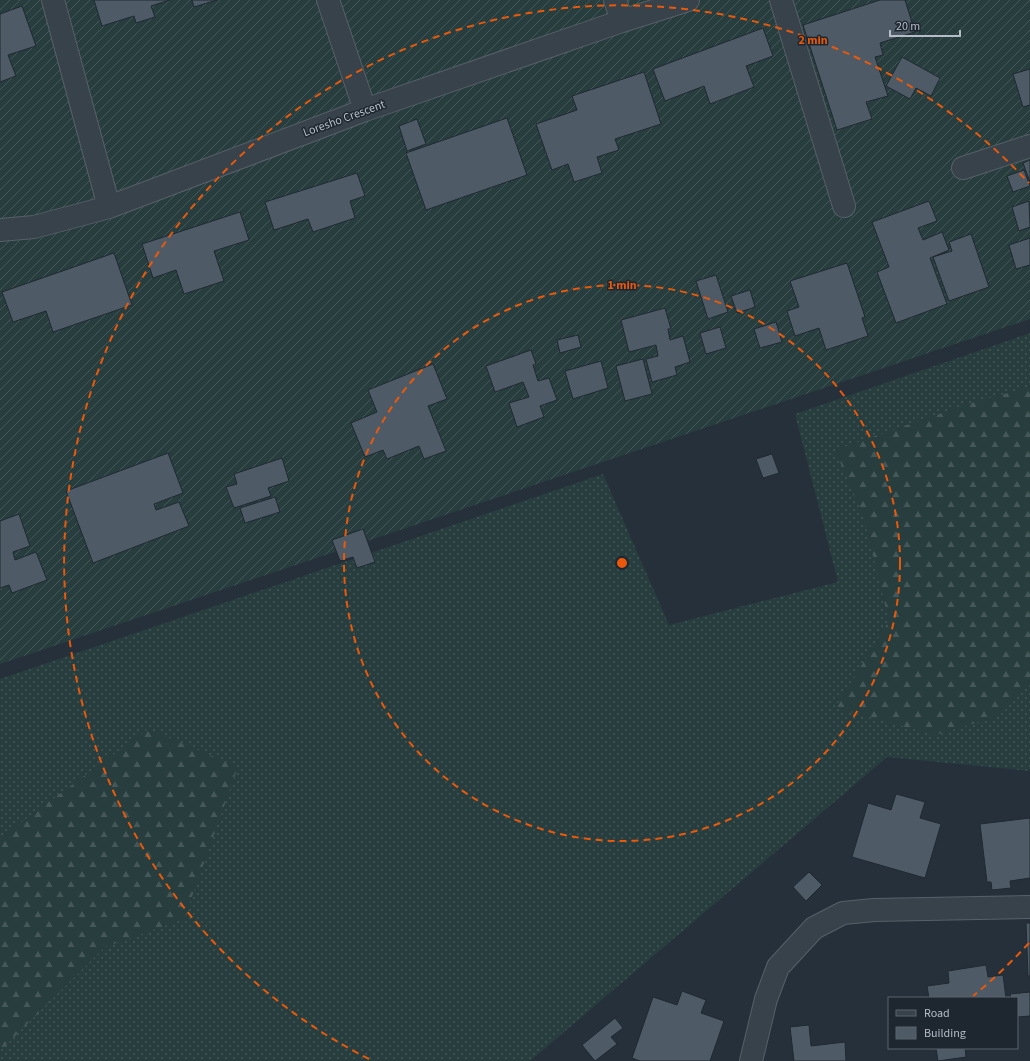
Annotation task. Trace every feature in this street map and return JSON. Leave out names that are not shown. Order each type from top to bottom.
[{"type":"street","points":[[53,0],[109,207]]},
{"type":"street","points":[[328,0],[365,110]]},
{"type":"street","points":[[615,0],[622,21]]},
{"type":"street","name":"Loresho Crescent","points":[[0,230],[34,227],[109,207],[365,110],[622,21],[688,0]]},
{"type":"street","points":[[781,0],[844,206]]},
{"type":"street","points":[[963,168],[1030,146]]},
{"type":"street","points":[[751,1061],[766,999],[778,967],[814,928],[843,913],[874,910],[1030,907]]},
{"type":"green space","points":[[0,0],[1030,0],[1030,319],[0,664]]},
{"type":"green space","points":[[1030,333],[1030,771],[887,757],[530,1061],[0,1061],[0,679],[603,474],[669,625],[838,582],[795,414]]},
{"type":"green space","points":[[1030,387],[1030,684],[999,716],[935,735],[835,708],[889,621],[863,515],[835,450],[971,403]]},
{"type":"green space","points":[[148,729],[238,767],[184,919],[105,947],[0,1051],[0,838]]},
{"type":"building","points":[[94,0],[170,0],[151,6],[155,17],[136,23],[134,16],[102,26]]},
{"type":"building","points":[[192,0],[217,0],[194,7]]},
{"type":"building","points":[[880,0],[905,0],[915,32],[880,43],[883,55],[875,57],[888,96],[866,102],[872,119],[837,130],[803,25]]},
{"type":"building","points":[[22,6],[36,46],[8,55],[16,76],[0,82],[0,14]]},
{"type":"building","points":[[763,28],[773,56],[746,66],[754,87],[710,104],[704,86],[665,101],[653,69]]},
{"type":"building","points":[[902,57],[940,78],[931,96],[916,88],[910,99],[886,86]]},
{"type":"building","points":[[1030,69],[1030,105],[1023,107],[1013,74]]},
{"type":"building","points":[[644,72],[661,124],[615,139],[619,150],[597,157],[602,173],[574,182],[568,164],[552,170],[536,124],[577,110],[572,96]]},
{"type":"building","points":[[507,118],[527,175],[426,210],[406,153]]},
{"type":"building","points":[[417,119],[426,144],[407,151],[399,126]]},
{"type":"building","points":[[1030,160],[1030,182],[1023,163]]},
{"type":"building","points":[[1024,170],[1030,186],[1013,192],[1007,176]]},
{"type":"building","points":[[357,173],[365,196],[350,201],[355,218],[313,232],[308,219],[274,230],[265,202]]},
{"type":"building","points":[[929,201],[937,221],[918,228],[923,240],[942,232],[949,250],[930,258],[947,304],[896,323],[877,272],[889,267],[872,222]]},
{"type":"building","points":[[1029,201],[1030,227],[1019,231],[1012,207]]},
{"type":"building","points":[[240,212],[249,240],[214,251],[224,281],[184,294],[176,270],[153,278],[142,244]]},
{"type":"building","points":[[971,234],[989,287],[949,301],[933,257],[952,251],[949,242]]},
{"type":"building","points":[[1030,238],[1030,265],[1016,269],[1009,245]]},
{"type":"building","points":[[114,253],[132,305],[53,332],[46,311],[13,322],[2,292]]},
{"type":"building","points":[[847,263],[865,317],[862,318],[868,336],[826,350],[819,328],[795,336],[787,311],[799,307],[790,281]]},
{"type":"building","points":[[716,275],[728,312],[708,319],[696,281]]},
{"type":"building","points":[[750,290],[755,307],[737,313],[731,296]]},
{"type":"building","points":[[665,308],[671,329],[668,329],[670,340],[683,336],[690,362],[675,367],[677,375],[652,382],[646,359],[658,356],[656,345],[629,352],[621,320]]},
{"type":"building","points":[[776,322],[782,342],[760,348],[754,329]]},
{"type":"building","points":[[720,327],[726,348],[706,354],[700,333]]},
{"type":"building","points":[[578,335],[581,347],[560,353],[557,340]]},
{"type":"building","points":[[531,350],[536,364],[533,365],[538,381],[549,378],[557,400],[540,406],[544,417],[517,427],[509,403],[529,397],[523,382],[495,392],[486,366]]},
{"type":"building","points":[[643,359],[652,394],[625,401],[616,366]]},
{"type":"building","points":[[601,361],[608,388],[573,399],[565,371]]},
{"type":"building","points":[[433,364],[447,399],[428,406],[446,451],[424,459],[419,446],[387,459],[383,450],[365,457],[351,423],[377,412],[368,390]]},
{"type":"building","points":[[168,453],[183,493],[154,504],[156,510],[179,502],[189,526],[93,563],[66,491]]},
{"type":"building","points":[[772,454],[779,473],[763,478],[756,459]]},
{"type":"building","points":[[282,458],[289,481],[268,488],[271,496],[234,508],[226,487],[237,484],[234,474]]},
{"type":"building","points":[[275,497],[280,512],[245,523],[240,508]]},
{"type":"building","points":[[19,514],[30,546],[13,552],[15,560],[36,552],[47,580],[12,593],[9,585],[0,588],[0,521]]},
{"type":"building","points":[[363,529],[375,562],[357,568],[353,557],[340,561],[332,540]]},
{"type":"building","points":[[896,794],[925,802],[920,818],[941,824],[925,878],[852,857],[868,803],[891,810]]},
{"type":"building","points":[[1030,818],[1030,878],[1010,881],[1011,888],[992,890],[991,882],[987,882],[980,824]]},
{"type":"building","points":[[809,872],[822,885],[806,901],[793,887]]},
{"type":"building","points":[[1026,923],[1030,923],[1030,976],[1028,976]]},
{"type":"building","points":[[986,965],[988,977],[1003,975],[1006,997],[929,997],[927,986],[949,983],[948,971]]},
{"type":"building","points":[[682,991],[706,1000],[701,1013],[724,1021],[710,1061],[640,1061],[632,1058],[653,997],[677,1005]]},
{"type":"building","points":[[1030,992],[1030,1016],[1018,1017],[1018,997],[1011,997],[1010,994]]},
{"type":"building","points":[[615,1018],[623,1028],[611,1037],[617,1044],[595,1061],[582,1045]]},
{"type":"building","points":[[809,1025],[811,1046],[845,1042],[846,1061],[794,1061],[790,1027]]},
{"type":"building","points":[[936,1049],[965,1049],[966,1057],[938,1061]]}]
